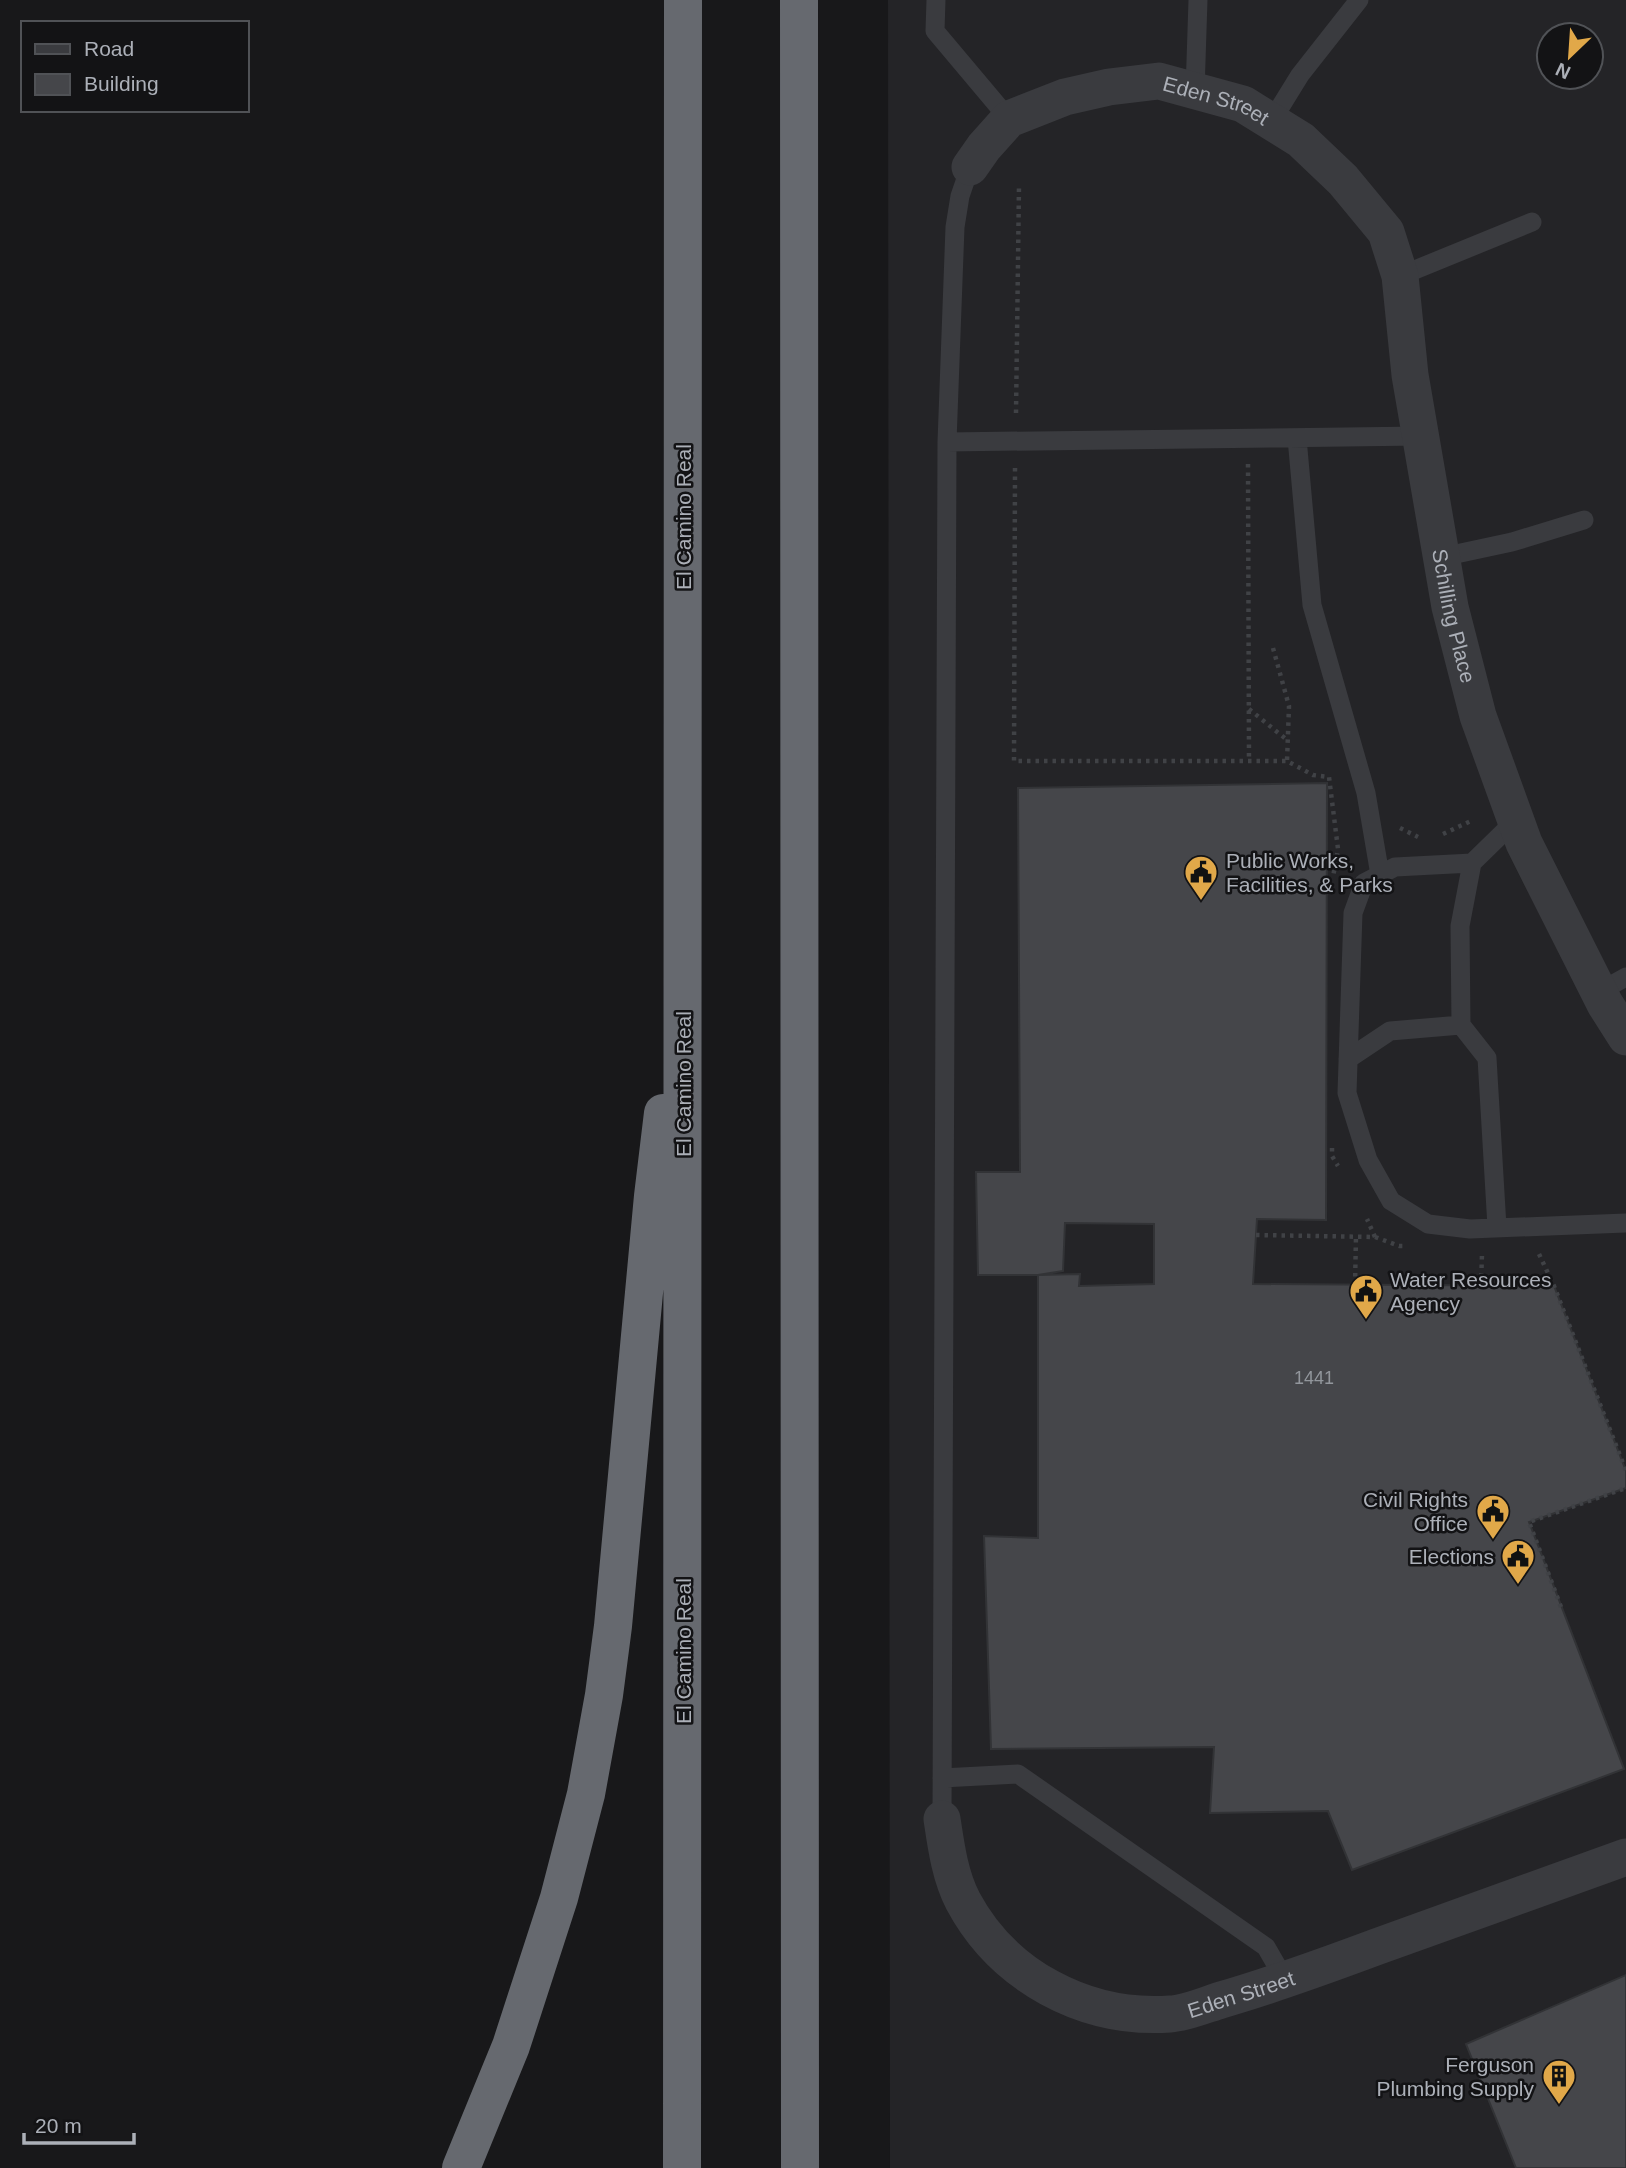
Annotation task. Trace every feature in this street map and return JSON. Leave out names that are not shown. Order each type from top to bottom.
[{"type":"highway","name":"El Camino Real","points":[[682,2168],[683,0]]},
{"type":"highway","points":[[799,0],[800,2168]]},
{"type":"highway","points":[[461,2168],[511,2046],[551,1923],[591,1770],[613,1626],[653,1196],[684,944]]},
{"type":"street","name":"Eden Street","points":[[970,167],[1009,119],[1065,97],[1109,87],[1159,81],[1243,104],[1301,140],[1343,180]]},
{"type":"street","name":"Schilling Place","points":[[1343,180],[1386,232],[1400,276],[1410,375],[1450,607],[1478,716],[1524,844],[1613,985],[1605,1004],[1625,1035]]},
{"type":"street","name":"Eden Street","points":[[942,1819],[949,1860],[962,1899],[985,1935],[1014,1965],[1047,1988],[1085,2004],[1128,2013],[1172,2014],[1274,1985],[1626,1857]]},
{"type":"lane","points":[[936,0],[935,31],[1009,119]]},
{"type":"lane","points":[[1195,92],[1198,0]]},
{"type":"lane","points":[[1271,122],[1300,75],[1359,0]]},
{"type":"lane","points":[[942,1819],[947,442],[955,227],[960,196],[970,167]]},
{"type":"lane","points":[[1400,276],[1532,222]]},
{"type":"lane","points":[[947,442],[1421,436]]},
{"type":"lane","points":[[1297,438],[1312,605],[1366,793],[1380,875]]},
{"type":"lane","points":[[1442,557],[1512,542],[1584,520]]},
{"type":"lane","points":[[1497,1227],[1487,1058],[1461,1025],[1460,926],[1472,863],[1515,821]]},
{"type":"lane","points":[[1472,863],[1395,867],[1364,883],[1353,913],[1347,1093],[1367,1160],[1391,1201],[1428,1224],[1470,1229],[1626,1223]]},
{"type":"lane","points":[[1348,1059],[1390,1031],[1461,1025]]},
{"type":"lane","points":[[942,1778],[1018,1774],[1266,1947],[1285,1980]]},
{"type":"path","points":[[1016,418],[1019,185]]},
{"type":"path","points":[[1249,761],[1250,438]]},
{"type":"path","points":[[1015,468],[1014,761],[1287,761],[1313,775],[1329,777],[1338,849],[1331,890]]},
{"type":"path","points":[[1273,648],[1289,706],[1287,761]]},
{"type":"path","points":[[1249,708],[1287,740]]},
{"type":"path","points":[[1400,828],[1418,837],[1432,839],[1474,820]]},
{"type":"path","points":[[1332,1143],[1332,1156],[1338,1167]]},
{"type":"path","points":[[1366,1217],[1375,1237]]},
{"type":"path","points":[[1256,1235],[1375,1237],[1399,1245],[1412,1246]]},
{"type":"path","points":[[1355,1285],[1356,1236]]},
{"type":"path","points":[[1481,1286],[1482,1250]]},
{"type":"path","points":[[1536,1250],[1554,1286],[1626,1471]]},
{"type":"path","points":[[1561,1606],[1529,1522],[1626,1488]]},
{"type":"shaded area","points":[[888,0],[1626,0],[1626,2168],[890,2168]]},
{"type":"building","points":[[1327,783],[1326,1220],[1257,1219],[1253,1284],[1554,1286],[1626,1471],[1626,1488],[1529,1522],[1624,1769],[1352,1870],[1328,1811],[1210,1813],[1214,1747],[991,1749],[984,1536],[1038,1538],[1038,1275],[978,1275],[976,1172],[1020,1172],[1018,788]],"holes":[[[1065,1223],[1154,1224],[1154,1284],[1079,1286],[1080,1274],[1038,1275],[1063,1271]]]},
{"type":"building","name":"Ferguson Plumbing Supply","points":[[1626,1975],[1626,2168],[1516,2168],[1466,2044]]},
{"type":"place","name":"Public Works, Facilities, & Parks","points":[[1201,902]]},
{"type":"place","name":"Water Resources Agency","points":[[1366,1321]]},
{"type":"place","name":"Civil Rights Office","points":[[1493,1541]]},
{"type":"place","name":"Elections","points":[[1518,1586]]},
{"type":"place","name":"Ferguson Plumbing Supply","points":[[1559,2106]]}]
